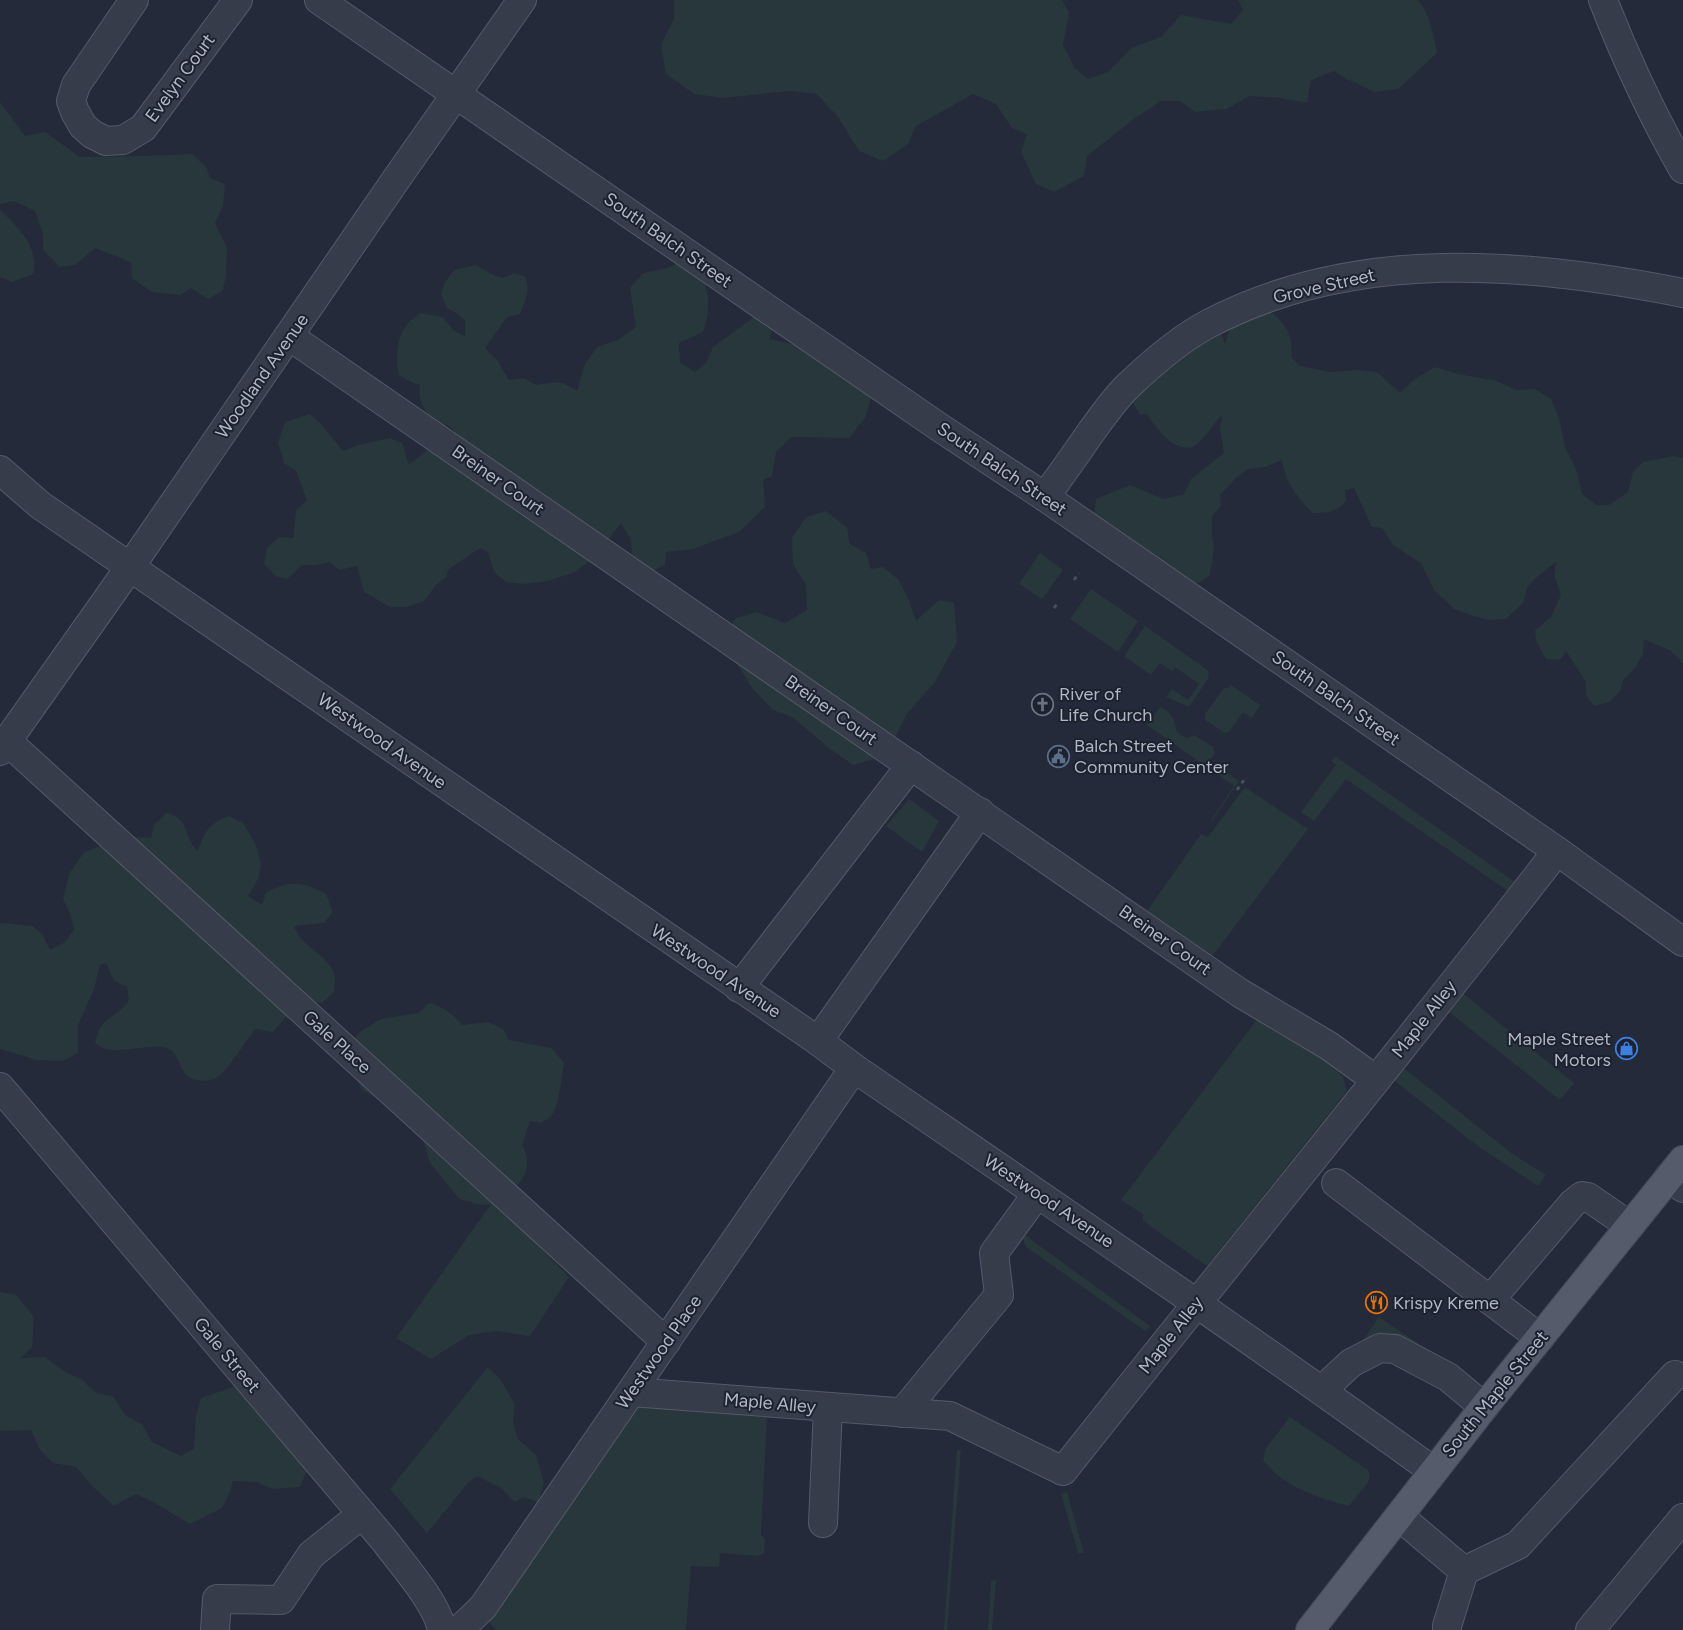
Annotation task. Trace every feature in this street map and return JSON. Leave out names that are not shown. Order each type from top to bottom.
[{"type":"main road","name":"South Maple Street","points":[[1310,1630],[1433,1471],[1630,1226],[1678,1175]]},
{"type":"street","name":"Evelyn Court","points":[[134,0],[76,86],[72,101],[75,112],[83,126],[92,134],[106,141],[123,140],[144,128],[238,0]]},
{"type":"street","name":"South Balch Street","points":[[319,0],[931,421],[1046,497],[1557,851],[1683,942]]},
{"type":"street","name":"Woodland Avenue","points":[[4,746],[522,0]]},
{"type":"street","points":[[1603,0],[1623,52],[1651,110],[1683,169]]},
{"type":"street","name":"Grove Street","points":[[1046,497],[1111,405],[1128,386],[1166,352],[1209,323],[1282,292],[1396,270],[1473,267],[1582,276],[1683,293]]},
{"type":"street","name":"Breiner Court","points":[[290,336],[1240,993],[1329,1046],[1376,1080]]},
{"type":"street","name":"Westwood Avenue","points":[[0,470],[40,506],[818,1041],[854,1068],[1037,1194],[1197,1302],[1433,1471]]},
{"type":"street","name":"Gale Place","points":[[4,746],[666,1342]]},
{"type":"street","points":[[739,988],[911,765]]},
{"type":"street","points":[[818,1041],[980,812]]},
{"type":"street","name":"Maple Alley","points":[[631,1392],[950,1416],[1063,1471],[1557,851]]},
{"type":"street","name":"Westwood Place","points":[[459,1630],[483,1608],[854,1068]]},
{"type":"street","name":"Gale Street","points":[[0,1087],[385,1541],[428,1600],[441,1624],[442,1630]]},
{"type":"street","points":[[1336,1183],[1540,1338]]},
{"type":"street","points":[[902,1413],[999,1294],[994,1253],[1037,1194]]},
{"type":"street","points":[[1490,1300],[1573,1202],[1582,1196],[1588,1197],[1630,1226]]},
{"type":"street","points":[[1322,1390],[1351,1363],[1380,1348],[1395,1349],[1448,1377],[1484,1407]]},
{"type":"street","points":[[1447,1630],[1464,1571],[1518,1545],[1675,1375]]},
{"type":"street","points":[[823,1523],[828,1408]]},
{"type":"street","points":[[215,1630],[217,1598],[281,1600],[311,1555],[362,1514]]},
{"type":"street","points":[[1399,1516],[1464,1571]]},
{"type":"street","points":[[1590,1630],[1683,1518]]},
{"type":"path","points":[[1074,580],[1079,574]]},
{"type":"path","points":[[1054,608],[1058,603]]},
{"type":"path","points":[[1237,790],[1244,780]]},
{"type":"shaded area","points":[[674,0],[1062,0],[1069,13],[1063,45],[1074,67],[1088,79],[1108,72],[1131,48],[1161,37],[1181,15],[1231,24],[1243,10],[1238,0],[1418,0],[1428,18],[1437,53],[1398,89],[1374,92],[1334,71],[1311,80],[1307,103],[1280,98],[1250,96],[1226,109],[1195,112],[1180,101],[1161,101],[1134,119],[1087,156],[1084,176],[1054,192],[1036,184],[1021,152],[1027,134],[1012,128],[996,104],[973,94],[916,126],[908,144],[883,161],[859,151],[838,117],[817,94],[789,91],[723,98],[694,94],[666,74],[661,45],[674,19]]},
{"type":"shaded area","points":[[0,102],[25,136],[45,132],[80,157],[192,154],[206,167],[210,178],[225,184],[223,206],[215,223],[227,247],[226,277],[222,291],[208,299],[191,288],[180,295],[152,292],[132,278],[131,262],[95,248],[75,265],[59,267],[43,249],[43,234],[35,211],[14,201],[0,204]]},
{"type":"shaded area","points":[[0,210],[26,239],[33,255],[33,274],[12,282],[0,277]]},
{"type":"shaded area","points":[[680,262],[702,273],[708,302],[703,332],[679,343],[680,363],[695,372],[706,363],[713,347],[757,315],[769,319],[772,330],[769,339],[813,348],[872,396],[865,418],[849,438],[791,437],[776,452],[772,476],[763,480],[765,507],[739,532],[693,549],[666,552],[665,565],[645,574],[632,563],[631,540],[621,523],[595,557],[575,572],[548,581],[524,584],[506,582],[494,572],[488,552],[480,548],[449,569],[446,577],[436,585],[424,601],[407,607],[390,607],[364,592],[357,566],[339,570],[330,562],[317,565],[302,565],[287,579],[275,576],[264,564],[267,548],[279,537],[293,538],[296,510],[307,500],[296,471],[284,463],[278,443],[285,422],[310,414],[343,451],[358,445],[390,438],[402,443],[409,465],[436,443],[457,434],[450,427],[433,418],[425,410],[420,397],[420,385],[399,375],[397,363],[401,335],[408,323],[420,313],[443,317],[454,331],[465,336],[465,321],[447,308],[441,294],[445,282],[454,270],[476,265],[493,275],[503,278],[514,273],[524,276],[528,290],[520,314],[507,317],[485,348],[497,360],[509,380],[524,378],[536,385],[556,382],[563,383],[577,391],[585,364],[597,347],[618,340],[636,327],[630,288],[643,273],[667,268]]},
{"type":"shaded area","points":[[1265,307],[1286,328],[1291,341],[1291,357],[1300,366],[1330,372],[1358,370],[1377,372],[1400,393],[1415,379],[1435,367],[1458,374],[1497,381],[1516,390],[1535,389],[1551,399],[1559,418],[1565,447],[1576,469],[1582,494],[1596,505],[1609,505],[1628,492],[1633,472],[1643,462],[1674,456],[1683,458],[1683,664],[1671,651],[1644,639],[1643,654],[1635,668],[1623,680],[1620,691],[1609,702],[1594,706],[1586,695],[1586,682],[1566,651],[1560,660],[1546,659],[1536,641],[1535,630],[1551,617],[1561,595],[1554,575],[1556,562],[1528,586],[1523,603],[1506,619],[1489,620],[1454,609],[1434,590],[1421,563],[1394,546],[1382,528],[1372,527],[1354,488],[1345,490],[1346,501],[1339,508],[1327,512],[1313,513],[1289,483],[1282,460],[1265,467],[1248,469],[1237,477],[1220,495],[1221,505],[1212,517],[1214,548],[1210,575],[1200,582],[1184,587],[1111,539],[1094,514],[1096,499],[1130,485],[1164,499],[1184,494],[1191,479],[1224,453],[1220,428],[1222,415],[1199,443],[1189,448],[1182,447],[1161,433],[1147,414],[1140,415],[1130,398],[1210,328],[1222,336],[1225,344],[1231,324]]},
{"type":"shaded area","points":[[826,511],[847,528],[850,544],[866,553],[871,569],[883,567],[898,579],[909,600],[916,621],[939,600],[954,603],[957,642],[935,682],[906,715],[895,738],[874,759],[853,765],[830,749],[792,717],[773,710],[753,689],[732,657],[727,631],[736,618],[756,612],[785,623],[807,610],[806,585],[793,564],[792,538],[806,517]]},
{"type":"shaded area","points":[[1040,553],[1063,570],[1042,599],[1019,584]]},
{"type":"shaded area","points":[[1091,589],[1138,621],[1118,652],[1070,619]]},
{"type":"shaded area","points":[[1145,626],[1209,671],[1208,679],[1189,707],[1166,697],[1172,689],[1188,700],[1199,684],[1175,667],[1172,671],[1160,663],[1151,675],[1124,656]]},
{"type":"shaded area","points":[[1231,685],[1260,705],[1252,718],[1243,712],[1229,732],[1225,733],[1205,720],[1205,714],[1224,688],[1228,688]]},
{"type":"shaded area","points":[[1160,707],[1173,718],[1179,734],[1188,738],[1194,735],[1213,747],[1215,753],[1209,761],[1239,781],[1212,821],[1234,786],[1147,725]]},
{"type":"shaded area","points":[[1335,756],[1515,882],[1508,891],[1346,779],[1314,821],[1301,812],[1336,765],[1331,761]]},
{"type":"shaded area","points":[[1245,787],[1308,829],[1211,958],[1024,833],[1028,828],[1147,911],[1201,834],[1208,837]]},
{"type":"shaded area","points":[[909,799],[939,821],[922,852],[886,826]]},
{"type":"shaded area","points":[[167,812],[182,822],[191,843],[198,851],[205,834],[217,821],[229,816],[243,823],[256,845],[261,865],[258,879],[248,896],[262,905],[266,893],[289,884],[303,885],[326,894],[333,912],[324,923],[294,926],[302,939],[330,966],[335,975],[334,992],[322,1003],[306,1002],[298,1005],[273,1032],[256,1029],[217,1078],[199,1080],[190,1078],[181,1067],[175,1054],[163,1047],[110,1050],[104,1049],[95,1043],[101,1027],[129,1000],[127,987],[114,981],[106,963],[100,965],[94,989],[78,1025],[78,1053],[62,1061],[37,1060],[0,1049],[0,923],[33,926],[42,934],[50,950],[65,942],[74,929],[63,899],[69,874],[84,852],[106,844],[117,848],[138,837],[151,838],[154,825]]},
{"type":"shaded area","points":[[1460,991],[1574,1083],[1560,1100],[1445,1009]]},
{"type":"shaded area","points":[[429,1003],[447,1011],[462,1025],[488,1022],[503,1029],[509,1040],[552,1048],[564,1063],[554,1111],[549,1118],[541,1123],[530,1121],[522,1145],[527,1163],[523,1177],[519,1184],[499,1203],[496,1203],[569,1277],[530,1336],[497,1331],[469,1335],[431,1359],[396,1338],[491,1204],[481,1205],[459,1199],[430,1163],[420,1129],[395,1107],[363,1091],[346,1061],[348,1046],[360,1032],[381,1019],[418,1013]]},
{"type":"shaded area","points":[[1258,1018],[1279,1028],[1328,1063],[1343,1077],[1347,1091],[1207,1266],[1143,1221],[1143,1214],[1121,1200]]},
{"type":"shaded area","points":[[1400,1065],[1514,1155],[1546,1175],[1538,1186],[1479,1147],[1392,1079]]},
{"type":"shaded area","points":[[1022,1233],[1150,1326],[1145,1331],[1025,1246]]},
{"type":"shaded area","points":[[0,1292],[16,1295],[34,1317],[32,1347],[21,1358],[45,1357],[65,1372],[81,1379],[96,1393],[113,1396],[126,1416],[142,1424],[152,1442],[181,1456],[194,1449],[196,1415],[201,1398],[236,1386],[308,1468],[300,1487],[272,1489],[257,1482],[233,1481],[222,1508],[190,1524],[136,1494],[114,1506],[92,1486],[76,1467],[53,1463],[40,1450],[31,1430],[0,1431]]},
{"type":"shaded area","points":[[1379,1317],[1419,1344],[1415,1351],[1360,1345]]},
{"type":"shaded area","points":[[488,1367],[501,1380],[515,1405],[513,1423],[518,1439],[536,1455],[544,1483],[538,1502],[524,1497],[514,1502],[501,1488],[477,1476],[469,1482],[427,1533],[390,1489]]},
{"type":"shaded area","points":[[636,1406],[767,1417],[761,1535],[765,1539],[764,1553],[757,1556],[720,1553],[719,1567],[691,1566],[686,1630],[496,1630],[488,1621]]},
{"type":"shaded area","points":[[1290,1417],[1368,1470],[1370,1475],[1368,1483],[1349,1506],[1322,1498],[1296,1487],[1278,1475],[1263,1460],[1266,1448]]},
{"type":"shaded area","points":[[957,1450],[961,1450],[947,1630],[944,1630]]},
{"type":"shaded area","points":[[1067,1492],[1084,1553],[1078,1553],[1061,1494]]},
{"type":"shaded area","points":[[996,1580],[992,1630],[988,1630],[991,1581]]},
{"type":"place","name":"River of Life Church","points":[[1043,704]]},
{"type":"place","name":"Balch Street Community Center","points":[[1058,756]]},
{"type":"place","name":"Maple Street Motors","points":[[1627,1049]]},
{"type":"place","name":"Krispy Kreme","points":[[1377,1303]]}]
